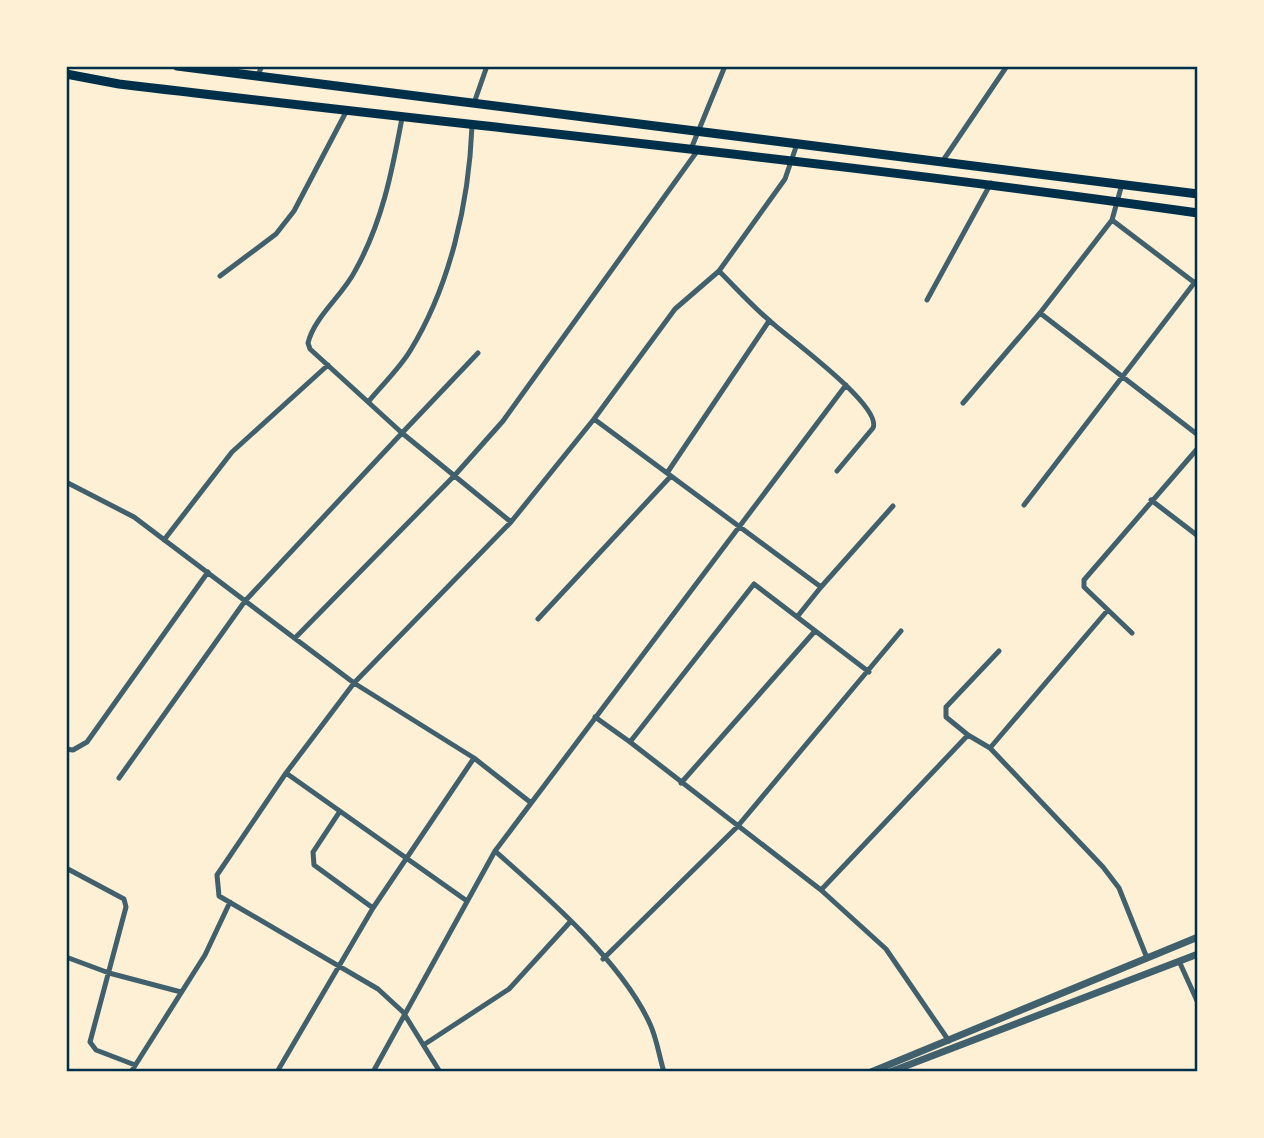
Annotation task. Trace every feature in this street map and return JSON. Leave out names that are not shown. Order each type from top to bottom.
[{"type":"main road","points":[[177,66],[1198,194]]},
{"type":"main road","points":[[66,74],[119,84],[402,118],[991,183],[1198,213]]},
{"type":"street","points":[[257,77],[262,66]]},
{"type":"street","points":[[473,104],[487,66]]},
{"type":"street","points":[[295,638],[456,475],[503,421],[695,150],[696,132],[725,66]]},
{"type":"street","points":[[942,162],[1007,66]]},
{"type":"street","points":[[220,276],[276,234],[294,211],[346,111]]},
{"type":"street","points":[[402,118],[388,191],[374,234],[354,274],[310,337],[310,349],[402,433],[511,522]]},
{"type":"street","points":[[369,401],[409,354],[438,300],[470,175],[472,126]]},
{"type":"street","points":[[440,1072],[403,1012],[378,989],[219,896],[217,875],[286,773],[355,684],[511,522],[594,419],[675,309],[719,271],[785,179],[794,161],[797,144]]},
{"type":"street","points":[[928,300],[991,183]]},
{"type":"street","points":[[963,403],[1040,313],[1112,220],[1122,184]]},
{"type":"street","points":[[1024,505],[1196,283],[1112,220]]},
{"type":"street","points":[[719,271],[769,321],[846,385],[875,423],[837,471]]},
{"type":"street","points":[[1040,313],[1198,435]]},
{"type":"street","points":[[538,619],[669,474],[769,321]]},
{"type":"street","points":[[119,778],[245,601],[478,353]]},
{"type":"street","points":[[164,540],[232,452],[328,365]]},
{"type":"street","points":[[373,1072],[403,1012],[495,851],[846,385]]},
{"type":"street","points":[[594,419],[821,587]]},
{"type":"street","points":[[1132,633],[1084,587],[1084,580],[1198,448]]},
{"type":"street","points":[[66,482],[134,517],[355,684],[474,758],[530,802]]},
{"type":"street","points":[[1151,500],[1198,536]]},
{"type":"street","points":[[797,617],[893,506]]},
{"type":"street","points":[[66,749],[73,750],[87,742],[208,572]]},
{"type":"street","points":[[630,742],[754,584],[869,672]]},
{"type":"street","points":[[990,748],[1107,611]]},
{"type":"street","points":[[681,783],[815,631]]},
{"type":"street","points":[[603,959],[737,827],[901,631]]},
{"type":"street","points":[[999,650],[946,707],[946,717],[990,748],[1103,867],[1119,888],[1147,958]]},
{"type":"street","points":[[595,717],[821,890],[886,948],[949,1041]]},
{"type":"street","points":[[821,890],[968,735]]},
{"type":"street","points":[[277,1072],[373,908],[474,758]]},
{"type":"street","points":[[286,773],[467,901]]},
{"type":"street","points":[[340,811],[313,852],[314,865],[373,908]]},
{"type":"street","points":[[495,851],[571,921],[630,989],[651,1026],[664,1072]]},
{"type":"street","points":[[66,868],[124,899],[126,907],[90,1042],[96,1050],[133,1068],[205,955],[230,902]]},
{"type":"street","points":[[425,1044],[509,989],[571,921]]},
{"type":"street","points":[[871,1072],[1198,937]]},
{"type":"street","points":[[890,1072],[1198,954]]},
{"type":"street","points":[[66,957],[109,973],[181,992]]},
{"type":"street","points":[[1179,961],[1198,1003]]}]
